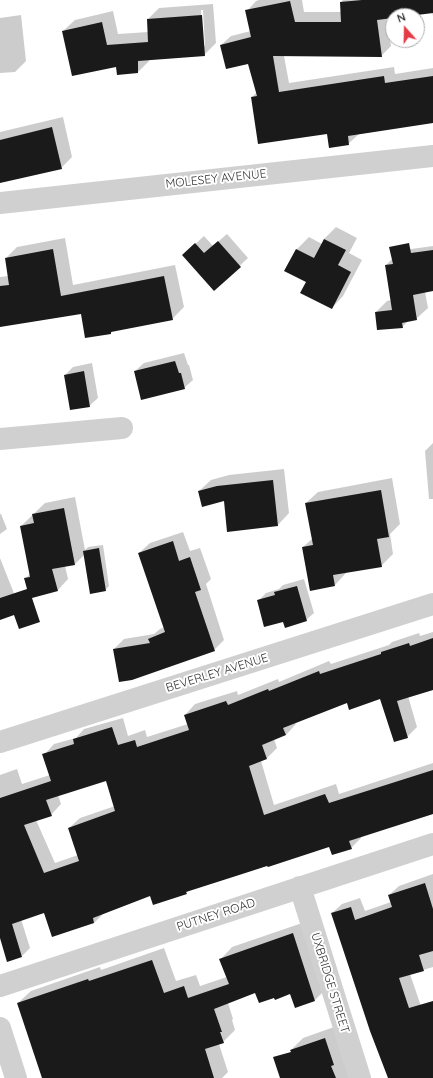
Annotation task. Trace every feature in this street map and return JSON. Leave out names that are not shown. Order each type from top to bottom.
[{"type":"street","name":"MOLESEY AVENUE","points":[[0,202],[433,156]]},
{"type":"street","points":[[0,439],[122,428]]},
{"type":"street","name":"BEVERLEY AVENUE","points":[[0,742],[433,604]]},
{"type":"street","name":"PUTNEY ROAD","points":[[0,986],[433,844]]},
{"type":"street","name":"UXBRIDGE STREET","points":[[300,887],[360,1078]]},
{"type":"street","points":[[0,1028],[16,1078]]},
{"type":"building","points":[[362,0],[433,0],[433,13],[425,14],[425,8],[385,8],[385,19],[377,20],[382,57],[273,56],[279,92],[384,76],[385,83],[433,76],[433,123],[348,136],[349,145],[329,148],[327,134],[258,144],[251,97],[257,96],[248,64],[226,69],[220,45],[251,37],[245,10],[290,1],[295,22],[341,22],[340,2]]},
{"type":"building","points":[[202,15],[205,56],[138,61],[138,73],[117,75],[116,67],[72,76],[62,31],[102,22],[107,45],[148,42],[147,19]]},
{"type":"building","points":[[52,127],[62,169],[0,183],[0,140]]},
{"type":"building","points":[[324,239],[346,250],[338,265],[351,272],[332,309],[300,293],[306,282],[284,271],[296,249],[314,258]]},
{"type":"building","points":[[218,241],[241,267],[214,291],[182,255],[195,243],[204,253]]},
{"type":"building","points":[[409,243],[411,253],[433,250],[433,291],[413,295],[417,320],[402,323],[403,328],[377,330],[375,312],[392,310],[385,265],[393,264],[389,247]]},
{"type":"building","points":[[53,249],[61,296],[164,276],[173,320],[111,332],[111,334],[85,338],[81,314],[0,327],[0,286],[9,285],[5,258]]},
{"type":"building","points":[[175,361],[179,373],[181,373],[185,389],[141,400],[134,371]]},
{"type":"building","points":[[84,371],[90,407],[70,410],[64,375]]},
{"type":"building","points":[[273,480],[278,526],[227,532],[224,501],[202,507],[198,491],[217,486]]},
{"type":"building","points":[[381,490],[389,537],[377,539],[382,567],[333,575],[335,586],[310,591],[302,547],[313,545],[305,503]]},
{"type":"building","points":[[64,508],[75,565],[52,569],[58,591],[32,598],[40,622],[19,629],[14,615],[0,620],[0,598],[27,589],[24,578],[30,577],[20,526],[34,523],[32,514]]},
{"type":"building","points":[[173,541],[179,561],[190,557],[201,590],[195,592],[215,651],[132,680],[119,682],[113,649],[150,643],[148,639],[165,632],[138,553]]},
{"type":"building","points":[[99,548],[106,591],[90,594],[83,551]]},
{"type":"building","points":[[297,586],[307,621],[285,628],[283,622],[264,627],[257,600],[275,595],[274,592]]},
{"type":"building","points":[[433,638],[433,690],[397,701],[408,738],[394,742],[380,699],[349,710],[347,703],[283,728],[286,735],[262,745],[267,759],[249,766],[264,815],[325,794],[329,803],[433,770],[433,814],[349,841],[352,849],[332,855],[329,847],[186,892],[187,894],[153,905],[150,896],[93,918],[94,923],[52,937],[44,913],[12,924],[22,957],[7,962],[0,938],[0,798],[51,781],[42,754],[74,744],[73,739],[112,727],[118,745],[135,740],[137,747],[189,730],[184,715],[226,701],[228,705],[268,689],[269,691],[319,671],[320,674],[409,643],[410,646]],"holes":[[[106,781],[115,811],[68,828],[79,861],[44,873],[24,825],[52,816],[46,800]]]},
{"type":"building","points":[[425,883],[433,909],[433,951],[419,955],[424,971],[399,978],[409,1008],[433,1001],[433,1078],[388,1078],[370,1031],[331,913],[351,907],[355,920],[392,907],[388,895]]},
{"type":"building","points":[[293,933],[315,1001],[295,1008],[290,994],[275,1000],[274,998],[259,1003],[255,993],[214,1009],[224,1043],[205,1049],[214,1078],[42,1078],[17,1003],[88,979],[89,981],[152,960],[164,993],[184,986],[188,998],[229,984],[219,959]]},
{"type":"building","points":[[325,1038],[334,1065],[331,1066],[336,1078],[280,1078],[273,1057],[291,1052],[290,1050]]}]
